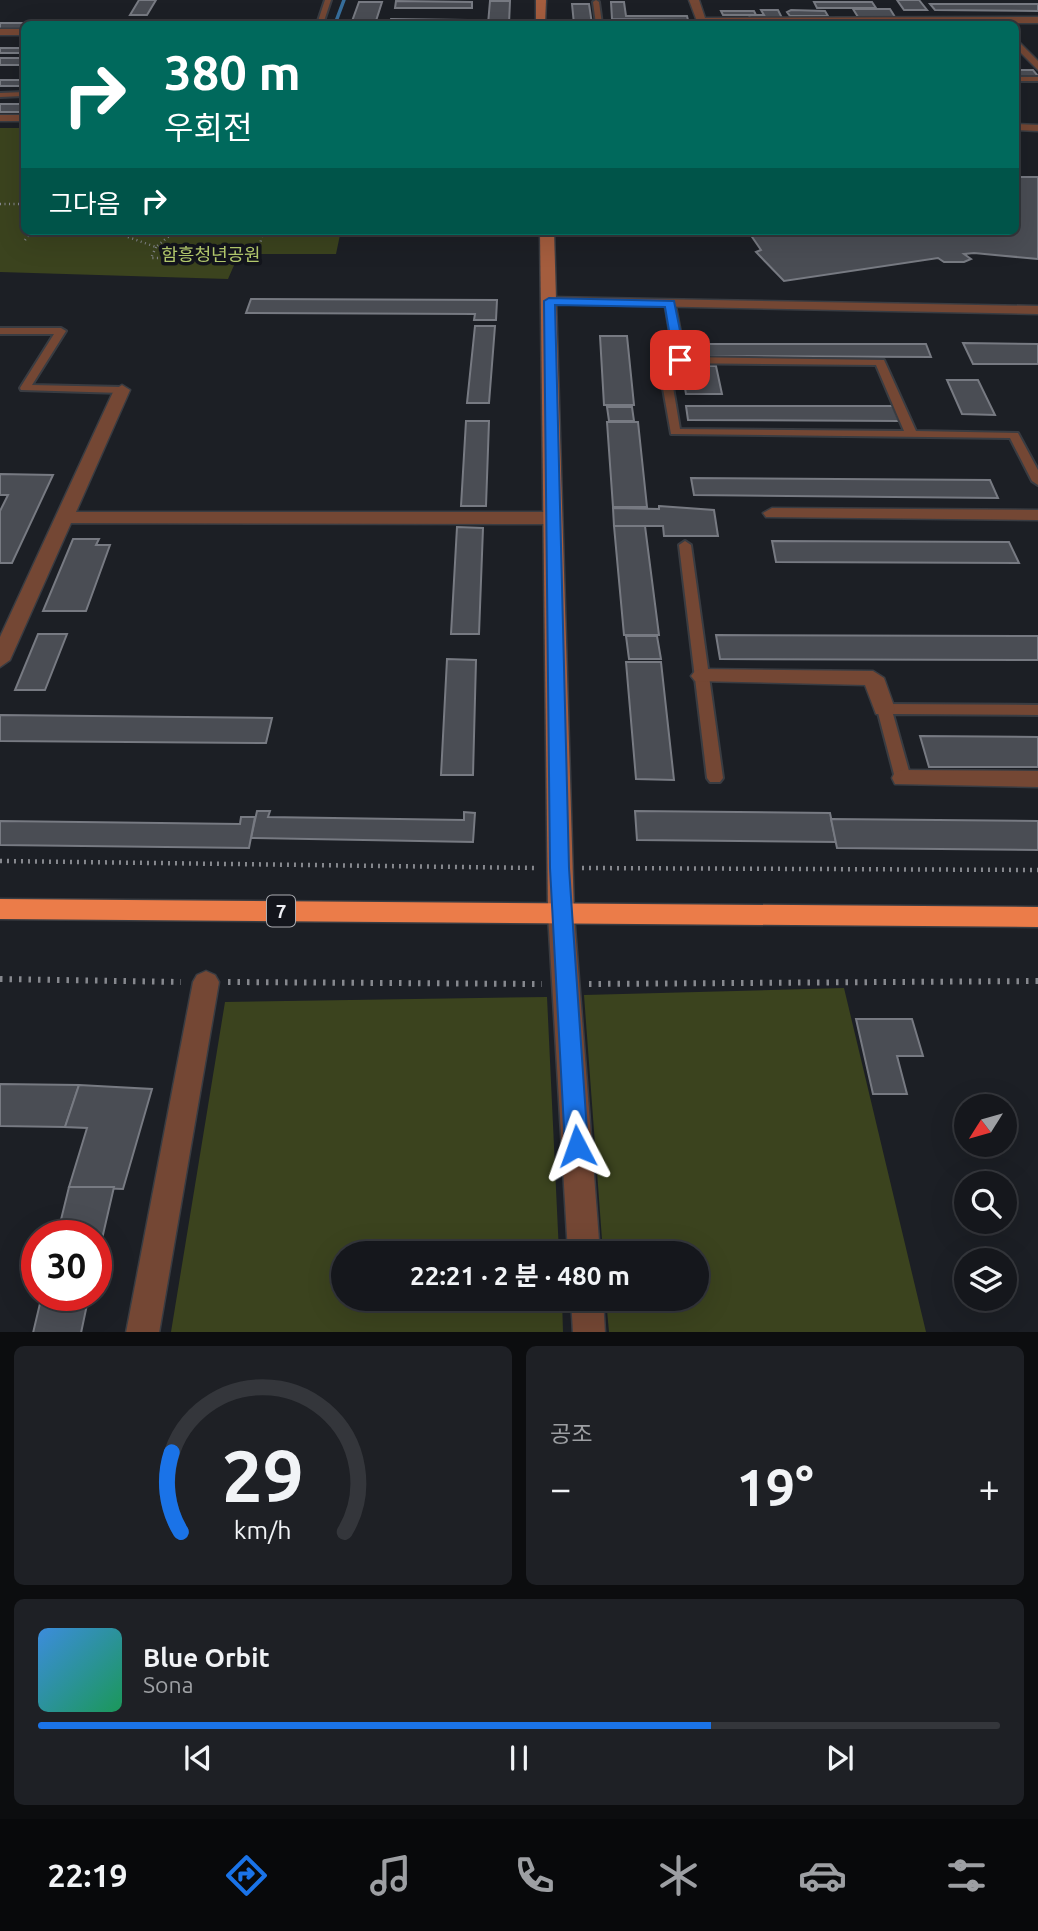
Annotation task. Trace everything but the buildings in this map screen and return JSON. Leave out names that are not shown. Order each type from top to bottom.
[{"type":"highway","name":"7","points":[[0,909],[1038,917]]},
{"type":"street","points":[[541,0],[541,21]]},
{"type":"street","points":[[694,0],[700,21]]},
{"type":"street","points":[[901,10],[908,20]]},
{"type":"street","points":[[1018,21],[1038,20]]},
{"type":"street","points":[[880,21],[953,21]]},
{"type":"street","points":[[0,32],[21,32]]},
{"type":"street","points":[[1019,46],[1038,67]]},
{"type":"street","points":[[0,118],[21,118]]},
{"type":"street","points":[[1019,127],[1038,128]]},
{"type":"street","points":[[547,235],[559,868],[583,1241]]},
{"type":"street","points":[[549,301],[1038,310]]},
{"type":"street","points":[[0,660],[122,390]]},
{"type":"street","points":[[772,513],[1038,514]]},
{"type":"street","points":[[65,517],[553,518]]},
{"type":"street","points":[[702,676],[873,678],[884,709]]},
{"type":"street","points":[[903,778],[1038,779]]},
{"type":"street","points":[[142,1332],[206,982]]},
{"type":"street","points":[[588,1311],[589,1332]]},
{"type":"lane","points":[[321,21],[328,0]]},
{"type":"lane","points":[[596,2],[598,21]]},
{"type":"lane","points":[[1019,79],[1038,79]]},
{"type":"lane","points":[[0,95],[21,94]]},
{"type":"lane","points":[[670,304],[680,360]]},
{"type":"lane","points":[[0,331],[61,331],[25,388],[122,390]]},
{"type":"lane","points":[[911,433],[880,362],[663,360],[675,432],[1014,435],[1038,481]]},
{"type":"lane","points":[[685,545],[715,779]]},
{"type":"lane","points":[[903,778],[884,709],[1038,709]]},
{"type":"path","points":[[0,204],[21,204]]},
{"type":"path","points":[[25,240],[29,235]]},
{"type":"path","points":[[122,235],[156,247]]},
{"type":"path","points":[[170,235],[156,247],[151,258],[257,258],[262,235]]},
{"type":"path","points":[[0,861],[559,868],[1038,870]]},
{"type":"path","points":[[0,979],[566,984],[1038,981]]},
{"type":"green space","name":"함흥청년공원","points":[[0,128],[21,128],[21,235],[340,235],[336,254],[239,254],[228,279],[0,272]]},
{"type":"green space","points":[[844,988],[926,1332],[609,1332],[607,1311],[709,1311],[709,1241],[602,1241],[584,995]]},
{"type":"green space","points":[[547,997],[558,1241],[331,1241],[331,1311],[562,1311],[563,1332],[171,1332],[225,1002]]},
{"type":"waterway","points":[[336,21],[344,0]]},
{"type":"route","points":[[577,1146],[559,868],[549,301],[670,304],[680,360]]}]
